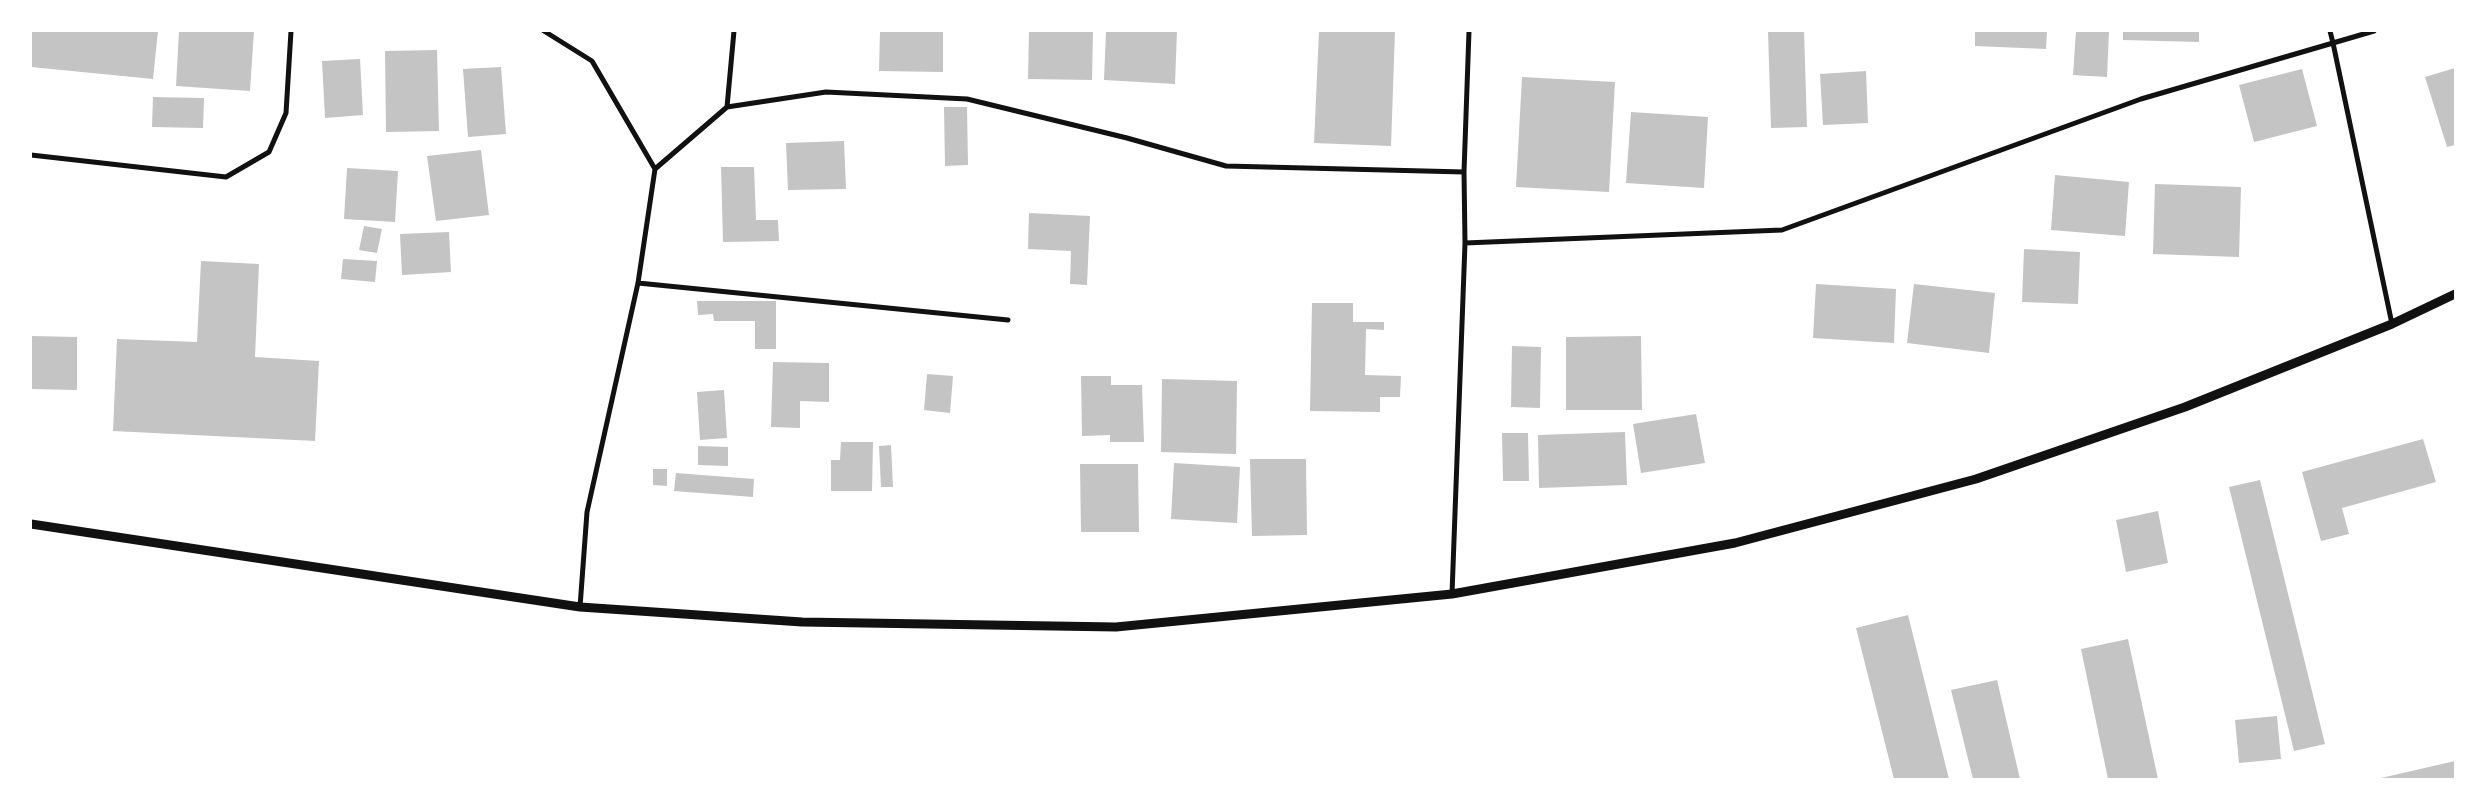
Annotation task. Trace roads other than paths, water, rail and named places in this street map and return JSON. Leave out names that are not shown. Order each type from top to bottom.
[{"type":"street","points":[[31,155],[226,177],[269,152],[286,113],[291,31]]},
{"type":"street","points":[[544,31],[592,62],[655,169],[638,283],[587,512],[580,607]]},
{"type":"street","points":[[727,107],[734,31]]},
{"type":"street","points":[[1452,594],[1465,243],[1464,172],[1469,31]]},
{"type":"street","points":[[2330,31],[2392,324]]},
{"type":"street","points":[[1465,243],[1782,230],[2140,99],[2374,31]]},
{"type":"street","points":[[655,169],[727,107],[826,92],[968,99],[1127,138],[1226,166],[1464,172]]},
{"type":"street","points":[[638,283],[1008,320]]},
{"type":"street","points":[[31,524],[580,607],[802,622],[1116,627],[1452,594],[1735,543],[1976,479],[2185,406],[2392,324],[2455,294]]}]
